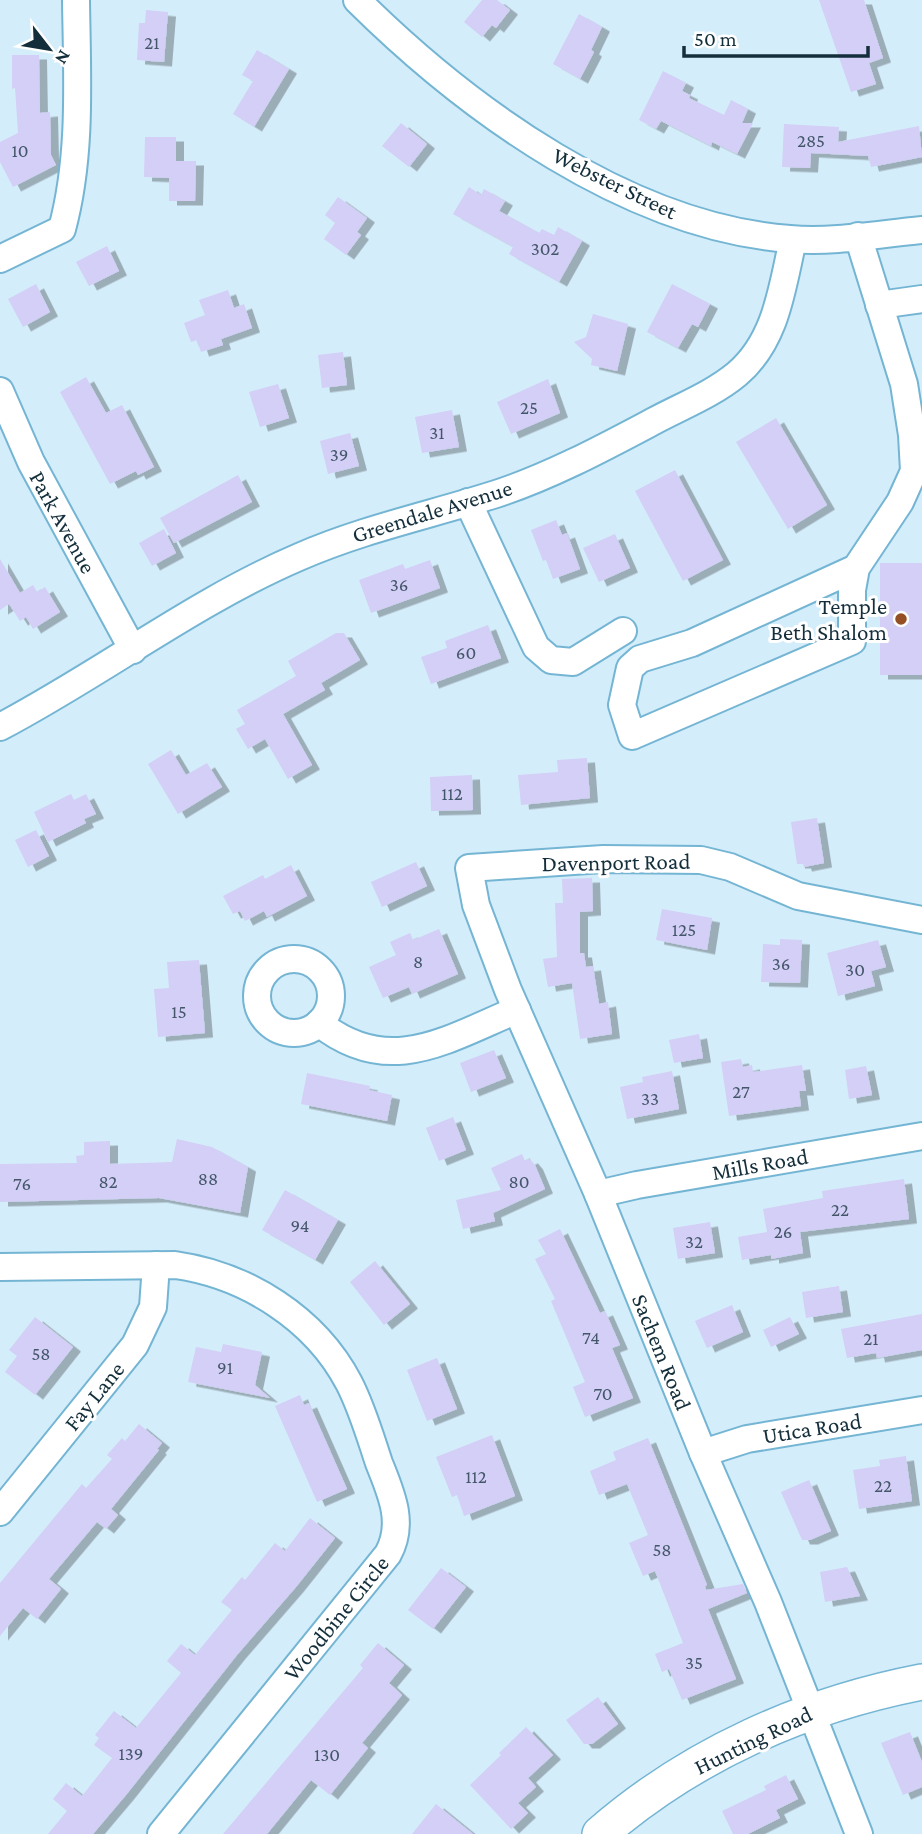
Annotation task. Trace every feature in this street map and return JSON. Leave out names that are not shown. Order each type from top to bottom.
[{"type":"main road","name":"Hunting Road","points":[[600,1834],[673,1780],[740,1742],[810,1711],[868,1693],[922,1682]]},
{"type":"street","points":[[0,259],[62,229],[71,195],[76,156],[76,0]]},
{"type":"street","name":"Webster Street","points":[[357,0],[431,69],[480,106],[612,187],[680,216],[759,236],[793,240],[922,230]]},
{"type":"street","points":[[856,568],[692,643],[640,659],[630,668],[622,705],[632,736],[852,641],[852,590],[856,568],[918,471],[904,384],[858,236]]},
{"type":"street","name":"Greendale Avenue","points":[[0,727],[214,601],[300,556],[352,536],[498,493],[603,448],[709,392],[738,373],[764,344],[777,313],[793,240]]},
{"type":"street","points":[[879,306],[922,299]]},
{"type":"street","name":"Park Avenue","points":[[0,391],[31,462],[133,650]]},
{"type":"street","points":[[468,502],[536,647],[551,660],[573,662],[617,621],[640,659]]},
{"type":"street","name":"Davenport Road","points":[[469,869],[603,859],[701,860],[730,867],[798,897],[922,920]]},
{"type":"street","name":"Sachem Road","points":[[469,869],[476,905],[517,1010],[598,1194],[703,1453],[764,1590],[859,1834]]},
{"type":"street","points":[[319,1023],[351,1043],[382,1051],[407,1052],[437,1043],[517,1010]]},
{"type":"street","name":"Mills Road","points":[[598,1194],[636,1185],[922,1136]]},
{"type":"street","name":"Fay Lane","points":[[0,1512],[135,1345],[153,1307],[156,1265]]},
{"type":"street","name":"Woodbine Circle","points":[[0,1267],[183,1266],[208,1272],[248,1288],[285,1310],[314,1335],[339,1367],[356,1400],[394,1504],[397,1525],[393,1545],[382,1563],[161,1834]]},
{"type":"street","name":"Utica Road","points":[[703,1453],[747,1439],[922,1410]]},
{"type":"building","points":[[482,0],[497,0],[510,10],[496,28],[492,25],[482,37],[464,22]]},
{"type":"building","points":[[819,0],[864,0],[883,58],[869,63],[876,84],[851,92]]},
{"type":"building","points":[[146,10],[168,12],[164,62],[137,60],[139,23],[145,23]]},
{"type":"building","points":[[579,14],[602,27],[591,50],[594,52],[580,79],[553,64]]},
{"type":"building","points":[[257,50],[289,69],[254,127],[233,114],[253,81],[242,75]]},
{"type":"building","points":[[12,55],[39,55],[40,113],[50,112],[51,155],[56,165],[13,187],[0,162],[0,142],[18,133],[15,88],[12,89]]},
{"type":"building","points":[[663,71],[686,83],[682,91],[690,95],[689,98],[724,115],[731,100],[748,109],[742,123],[753,123],[737,154],[712,142],[711,146],[661,121],[656,129],[639,120]]},
{"type":"building","points":[[401,123],[427,144],[409,167],[382,146]]},
{"type":"building","points":[[784,124],[839,127],[838,142],[919,126],[922,157],[871,167],[868,156],[811,153],[810,168],[782,167]]},
{"type":"building","points":[[145,137],[176,137],[176,161],[196,161],[195,201],[169,201],[169,178],[144,177]]},
{"type":"building","points":[[469,187],[481,195],[484,189],[505,201],[499,211],[539,233],[542,229],[554,235],[558,227],[582,241],[559,282],[509,254],[513,247],[453,214]]},
{"type":"building","points":[[338,197],[367,218],[357,232],[361,235],[346,255],[324,239],[335,223],[325,215]]},
{"type":"building","points":[[107,246],[119,271],[89,286],[76,262]]},
{"type":"building","points":[[36,284],[50,312],[23,327],[8,299]]},
{"type":"building","points":[[672,284],[710,304],[698,327],[692,324],[678,348],[647,332]]},
{"type":"building","points":[[228,290],[234,308],[244,304],[252,328],[221,339],[223,345],[201,352],[197,340],[191,342],[184,323],[205,315],[199,300]]},
{"type":"building","points":[[593,314],[628,324],[617,371],[591,365],[592,359],[574,342],[586,337]]},
{"type":"building","points":[[343,352],[347,385],[322,388],[318,355]]},
{"type":"building","points":[[86,377],[106,413],[122,405],[154,467],[138,475],[136,471],[110,484],[60,392]]},
{"type":"building","points":[[548,379],[560,413],[511,434],[497,402]]},
{"type":"building","points":[[278,384],[289,418],[260,427],[249,392]]},
{"type":"building","points":[[452,410],[459,447],[422,453],[415,417]]},
{"type":"building","points":[[776,418],[827,505],[788,529],[736,442]]},
{"type":"building","points":[[350,433],[359,466],[328,474],[320,441]]},
{"type":"building","points":[[675,470],[723,560],[683,581],[635,491]]},
{"type":"building","points":[[238,475],[252,502],[174,543],[160,518]]},
{"type":"building","points":[[556,520],[562,535],[567,533],[580,569],[553,579],[531,530]]},
{"type":"building","points":[[164,529],[176,553],[152,566],[139,543]]},
{"type":"building","points":[[615,534],[630,568],[599,582],[583,548]]},
{"type":"building","points":[[0,559],[20,593],[33,585],[37,592],[45,587],[60,612],[33,629],[26,617],[20,621],[9,604],[0,610]]},
{"type":"building","points":[[430,560],[440,588],[371,613],[359,580],[403,564],[405,569]]},
{"type":"building","name":"Temple Beth Shalom","points":[[880,563],[922,563],[922,675],[880,675]]},
{"type":"building","points":[[488,625],[501,658],[431,684],[421,657],[447,648],[445,641]]},
{"type":"building","points":[[336,633],[344,633],[360,660],[321,683],[325,690],[283,714],[312,765],[288,779],[265,739],[248,749],[236,729],[245,724],[237,710],[296,676],[288,661]]},
{"type":"building","points":[[171,750],[186,775],[207,763],[222,787],[178,814],[148,764]]},
{"type":"building","points":[[587,758],[590,798],[521,805],[518,775],[558,772],[557,760]]},
{"type":"building","points":[[472,775],[473,810],[431,811],[430,777]]},
{"type":"building","points":[[71,794],[74,800],[86,794],[96,814],[84,819],[86,823],[48,842],[34,812]]},
{"type":"building","points":[[817,818],[824,863],[804,867],[803,864],[797,864],[791,822]]},
{"type":"building","points":[[36,830],[49,856],[28,867],[15,840]]},
{"type":"building","points":[[416,862],[427,886],[382,907],[371,882]]},
{"type":"building","points":[[291,865],[307,896],[267,917],[264,911],[245,921],[240,911],[233,914],[223,896],[263,875],[265,879]]},
{"type":"building","points":[[592,878],[593,911],[580,912],[580,953],[584,953],[586,967],[593,966],[599,1004],[608,1002],[612,1034],[580,1039],[572,983],[548,987],[543,959],[557,957],[555,903],[563,903],[562,879]]},
{"type":"building","points":[[662,909],[712,918],[707,950],[656,940]]},
{"type":"building","points":[[439,929],[458,974],[412,994],[409,987],[383,998],[369,967],[396,955],[390,942],[410,933],[413,940]]},
{"type":"building","points":[[780,939],[802,940],[800,983],[761,982],[763,944],[780,945]]},
{"type":"building","points":[[878,940],[886,967],[871,971],[875,986],[838,996],[827,953]]},
{"type":"building","points":[[199,960],[205,1033],[158,1037],[154,989],[169,988],[167,962]]},
{"type":"building","points":[[699,1034],[703,1058],[674,1063],[669,1040]]},
{"type":"building","points":[[494,1050],[506,1078],[471,1092],[460,1063]]},
{"type":"building","points":[[741,1059],[743,1067],[752,1065],[753,1072],[802,1065],[806,1091],[799,1091],[801,1106],[729,1116],[721,1062]]},
{"type":"building","points":[[866,1066],[872,1095],[849,1099],[845,1070]]},
{"type":"building","points":[[672,1071],[679,1109],[627,1119],[620,1087],[643,1082],[642,1077]]},
{"type":"building","points":[[307,1073],[370,1086],[369,1090],[392,1095],[387,1121],[301,1104]]},
{"type":"building","points":[[453,1117],[466,1150],[439,1161],[426,1128]]},
{"type":"building","points":[[177,1139],[212,1147],[248,1167],[240,1213],[159,1198],[0,1202],[0,1164],[77,1163],[76,1156],[84,1155],[84,1142],[110,1141],[110,1164],[172,1162]]},
{"type":"building","points":[[522,1154],[525,1161],[530,1159],[535,1165],[545,1189],[493,1213],[495,1221],[463,1229],[456,1200],[501,1190],[491,1168]]},
{"type":"building","points":[[904,1179],[909,1219],[800,1232],[803,1253],[771,1259],[771,1255],[742,1260],[738,1237],[767,1232],[763,1209],[823,1198],[822,1191]]},
{"type":"building","points":[[285,1190],[338,1220],[315,1260],[262,1230]]},
{"type":"building","points":[[710,1222],[715,1253],[678,1259],[673,1228]]},
{"type":"building","points":[[560,1229],[600,1313],[605,1311],[620,1345],[612,1348],[633,1398],[585,1417],[573,1387],[585,1382],[551,1301],[555,1299],[535,1259],[546,1254],[538,1240]]},
{"type":"building","points":[[375,1261],[410,1304],[384,1325],[350,1282]]},
{"type":"building","points":[[839,1286],[843,1312],[806,1318],[802,1292]]},
{"type":"building","points":[[732,1305],[743,1332],[707,1348],[695,1321]]},
{"type":"building","points":[[922,1314],[922,1350],[877,1358],[876,1353],[847,1358],[841,1329]]},
{"type":"building","points":[[35,1317],[73,1347],[35,1395],[5,1372],[17,1356],[9,1350]]},
{"type":"building","points":[[790,1317],[799,1334],[771,1347],[763,1330]]},
{"type":"building","points":[[223,1344],[262,1352],[255,1385],[270,1398],[188,1382],[196,1347],[221,1352]]},
{"type":"building","points":[[437,1358],[457,1409],[427,1421],[407,1370]]},
{"type":"building","points":[[300,1395],[304,1405],[309,1403],[347,1489],[317,1502],[275,1406]]},
{"type":"building","points":[[139,1424],[162,1443],[111,1509],[118,1515],[106,1529],[97,1522],[49,1579],[61,1589],[37,1619],[23,1608],[0,1636],[0,1583],[82,1484],[86,1488],[112,1459],[107,1455],[122,1438],[125,1441]]},
{"type":"building","points":[[492,1435],[515,1496],[464,1516],[457,1495],[452,1497],[436,1457]]},
{"type":"building","points":[[648,1438],[707,1585],[706,1590],[743,1584],[747,1593],[708,1609],[736,1679],[682,1700],[669,1669],[662,1672],[655,1654],[683,1643],[655,1571],[643,1576],[629,1543],[648,1535],[627,1484],[599,1495],[590,1471],[616,1460],[613,1452]]},
{"type":"building","points":[[906,1456],[912,1501],[859,1509],[853,1470],[880,1466],[879,1460]]},
{"type":"building","points":[[809,1480],[831,1531],[810,1540],[802,1540],[781,1492]]},
{"type":"building","points":[[310,1518],[335,1538],[237,1655],[126,1795],[93,1834],[48,1834],[67,1811],[53,1799],[66,1783],[82,1796],[112,1758],[94,1745],[99,1738],[95,1735],[114,1711],[136,1728],[181,1673],[167,1661],[181,1644],[195,1655],[232,1610],[221,1602],[242,1577],[245,1580],[275,1543],[285,1551]]},
{"type":"building","points":[[847,1567],[860,1596],[825,1602],[820,1572]]},
{"type":"building","points":[[441,1568],[466,1587],[433,1629],[408,1610]]},
{"type":"building","points":[[378,1643],[404,1665],[389,1683],[402,1695],[362,1743],[368,1748],[330,1795],[311,1780],[267,1834],[223,1834],[363,1668],[360,1665]]},
{"type":"building","points":[[598,1697],[618,1724],[592,1744],[584,1744],[566,1720]]},
{"type":"building","points":[[526,1727],[553,1755],[528,1778],[536,1787],[518,1803],[528,1813],[511,1829],[470,1785]]},
{"type":"building","points":[[910,1732],[922,1762],[922,1787],[903,1795],[881,1743]]},
{"type":"building","points":[[786,1775],[798,1799],[776,1810],[780,1818],[748,1834],[733,1834],[722,1811],[766,1790],[764,1786]]},
{"type":"building","points":[[436,1804],[473,1834],[412,1834]]},
{"type":"place","name":"Temple Beth Shalom","points":[[901,619]]}]
